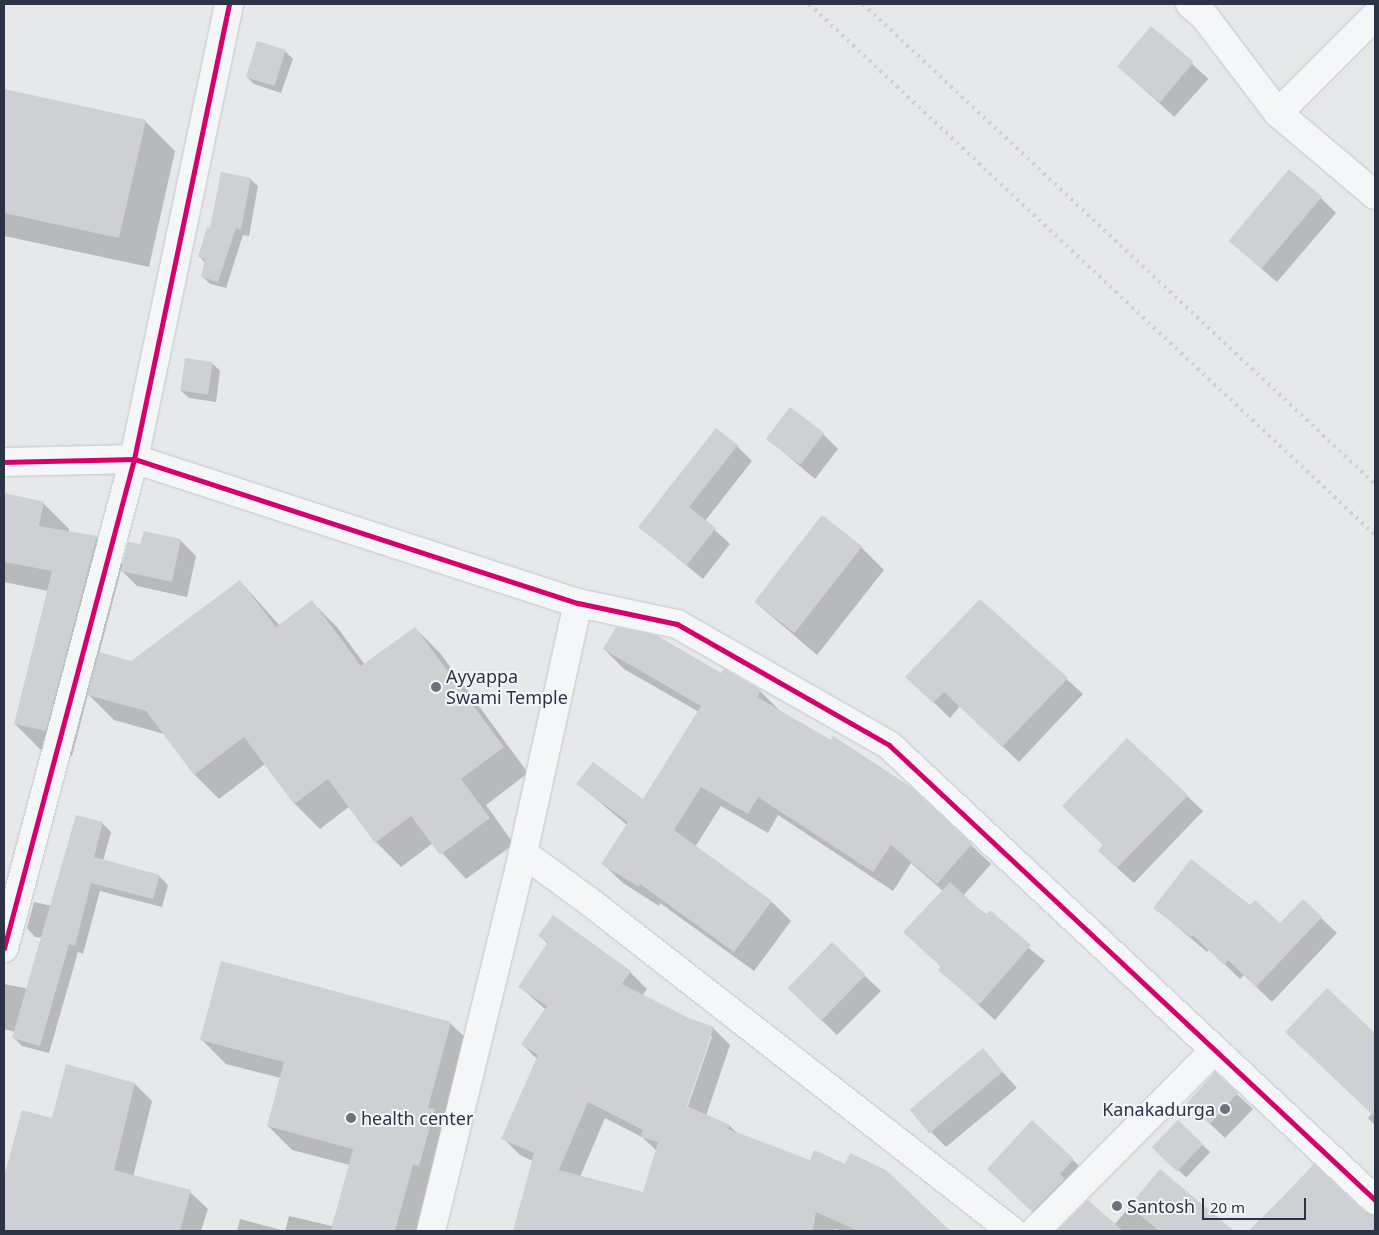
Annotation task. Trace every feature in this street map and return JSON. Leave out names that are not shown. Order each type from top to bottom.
[{"type":"street","points":[[4,948],[134,459],[230,4]]},
{"type":"street","points":[[1205,8],[1278,113],[1375,195]]},
{"type":"street","points":[[1278,113],[1375,16]]},
{"type":"street","points":[[4,462],[134,459],[578,604],[677,624],[889,745],[1375,1200]]},
{"type":"street","points":[[434,1229],[523,853],[578,604]]},
{"type":"street","points":[[523,853],[590,902],[1012,1231]]},
{"type":"street","points":[[1035,1231],[1214,1050]]},
{"type":"building","points":[[1151,26],[1194,62],[1160,103],[1117,67]]},
{"type":"building","points":[[257,41],[286,50],[275,86],[246,77]]},
{"type":"building","points":[[4,89],[146,120],[119,238],[4,213]]},
{"type":"building","points":[[1289,169],[1322,197],[1262,269],[1229,241]]},
{"type":"building","points":[[221,172],[251,178],[241,230],[236,228],[218,282],[201,277],[205,259],[198,257],[207,227],[210,228]]},
{"type":"building","points":[[185,358],[213,362],[208,395],[180,391]]},
{"type":"building","points":[[790,407],[824,433],[800,465],[766,439]]},
{"type":"building","points":[[716,428],[738,445],[689,507],[716,528],[687,565],[638,527]]},
{"type":"building","points":[[4,493],[44,502],[39,526],[97,536],[46,731],[14,724],[52,571],[4,562]]},
{"type":"building","points":[[822,515],[862,546],[794,633],[754,602]]},
{"type":"building","points":[[144,531],[181,539],[172,582],[121,571],[128,542],[140,544]]},
{"type":"building","points":[[240,580],[276,627],[312,600],[361,666],[415,627],[504,747],[461,779],[490,818],[440,855],[411,816],[375,843],[328,779],[294,804],[244,737],[194,775],[146,711],[87,695],[99,652],[131,661]]},
{"type":"building","points":[[980,599],[1068,678],[1002,747],[944,692],[933,703],[905,677]]},
{"type":"building","points":[[616,627],[656,635],[721,673],[724,669],[761,690],[757,697],[831,740],[833,736],[911,787],[972,844],[937,884],[891,845],[873,872],[758,797],[748,814],[701,787],[674,830],[772,901],[734,952],[640,884],[639,887],[601,864],[628,822],[576,784],[593,762],[643,799],[701,706],[603,649]]},
{"type":"building","points":[[1127,738],[1188,795],[1117,868],[1098,851],[1103,845],[1062,806]]},
{"type":"building","points":[[76,815],[103,822],[94,857],[160,875],[153,899],[91,883],[75,946],[69,944],[40,1046],[12,1038]]},
{"type":"building","points":[[1191,859],[1250,905],[1255,900],[1280,923],[1303,899],[1322,917],[1256,987],[1228,960],[1224,965],[1193,935],[1191,937],[1153,908]]},
{"type":"building","points":[[950,882],[986,915],[990,910],[1031,945],[979,1005],[938,970],[941,967],[903,932]]},
{"type":"building","points":[[553,915],[631,971],[622,984],[689,1018],[714,1027],[687,1106],[730,1125],[728,1129],[810,1160],[814,1150],[845,1164],[850,1153],[886,1170],[950,1231],[858,1231],[816,1212],[813,1231],[513,1231],[534,1153],[501,1139],[538,1055],[521,1044],[547,1006],[518,987],[548,942],[538,936]],"holes":[[[588,1102],[643,1130],[640,1137],[658,1142],[643,1192],[559,1170]]]},
{"type":"building","points":[[832,942],[866,975],[821,1021],[788,988]]},
{"type":"building","points":[[221,961],[451,1022],[428,1108],[435,1109],[419,1166],[413,1165],[395,1231],[331,1231],[353,1149],[267,1126],[284,1062],[200,1040]]},
{"type":"building","points":[[1327,988],[1375,1033],[1375,1117],[1285,1032]]},
{"type":"building","points":[[983,1048],[1003,1072],[929,1133],[909,1110]]},
{"type":"building","points":[[66,1064],[135,1083],[114,1170],[191,1190],[180,1231],[4,1231],[4,1177],[22,1110],[52,1118]]},
{"type":"building","points":[[1215,1072],[1238,1093],[1210,1124],[1187,1103]]},
{"type":"building","points":[[1032,1120],[1074,1159],[1060,1174],[1065,1179],[1032,1212],[987,1169]]},
{"type":"building","points":[[1178,1120],[1203,1144],[1177,1172],[1152,1147]]},
{"type":"building","points":[[1314,1164],[1364,1211],[1375,1215],[1375,1231],[1250,1231]]},
{"type":"building","points":[[1160,1169],[1234,1231],[1159,1231],[1129,1206]]},
{"type":"building","points":[[1088,1200],[1123,1231],[1057,1231]]},
{"type":"railway","points":[[809,4],[1375,535]]},
{"type":"railway","points":[[863,4],[1375,484]]},
{"type":"cycle path","points":[[4,948],[134,459],[229,4]]},
{"type":"cycle path","points":[[4,462],[134,459],[578,603],[677,624],[889,745],[1375,1200]]},
{"type":"place","name":"Ayyappa Swami Temple","points":[[436,687]]},
{"type":"place","name":"Kanakadurga","points":[[1225,1109]]},
{"type":"place","name":"health center","points":[[351,1118]]},
{"type":"place","name":"Santosh","points":[[1117,1206]]}]
